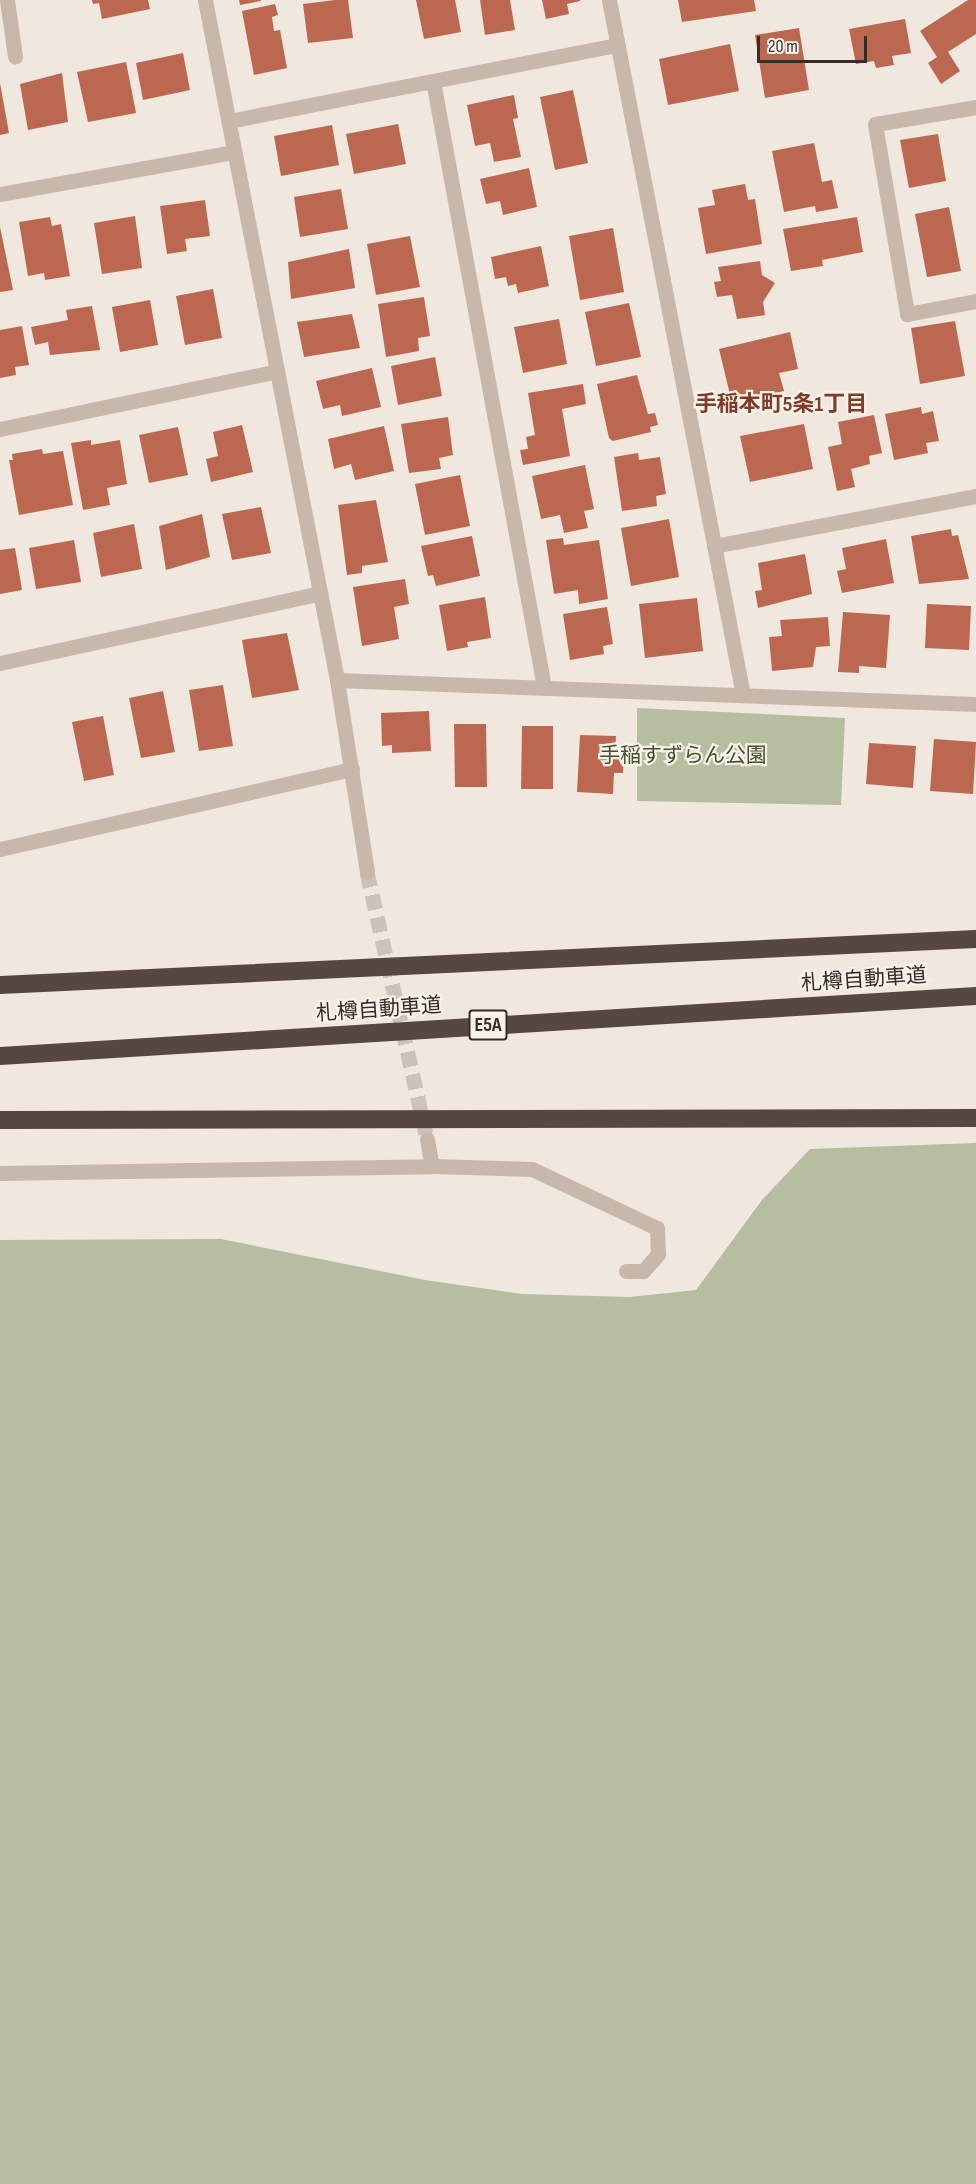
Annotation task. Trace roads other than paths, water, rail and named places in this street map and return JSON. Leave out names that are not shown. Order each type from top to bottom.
[{"type":"highway","name":"札樽自動車道","points":[[0,985],[976,939]]},
{"type":"highway","name":"札樽自動車道","points":[[0,1056],[976,996]]},
{"type":"highway","points":[[0,1120],[976,1118]]},
{"type":"street","points":[[7,0],[15,56]]},
{"type":"street","points":[[205,0],[337,680],[367,872]]},
{"type":"street","points":[[609,0],[743,695]]},
{"type":"street","points":[[229,121],[618,45]]},
{"type":"street","points":[[433,81],[544,687]]},
{"type":"street","points":[[976,107],[874,124],[907,314],[976,301]]},
{"type":"street","points":[[0,194],[234,152]]},
{"type":"street","points":[[0,429],[277,371]]},
{"type":"street","points":[[714,546],[976,496]]},
{"type":"street","points":[[0,663],[320,593]]},
{"type":"street","points":[[337,680],[976,704]]},
{"type":"street","points":[[0,849],[352,769]]},
{"type":"street","points":[[427,1139],[432,1166]]},
{"type":"street","points":[[0,1173],[432,1166],[532,1169],[657,1228],[658,1254],[643,1271],[626,1271]]},
{"type":"tunnel","points":[[367,872],[427,1139]]},
{"type":"district","name":"手稲本町5条1丁目","points":[[781,405]]},
{"type":"park label","name":"手稲すずらん公園","points":[[683,756]]}]
